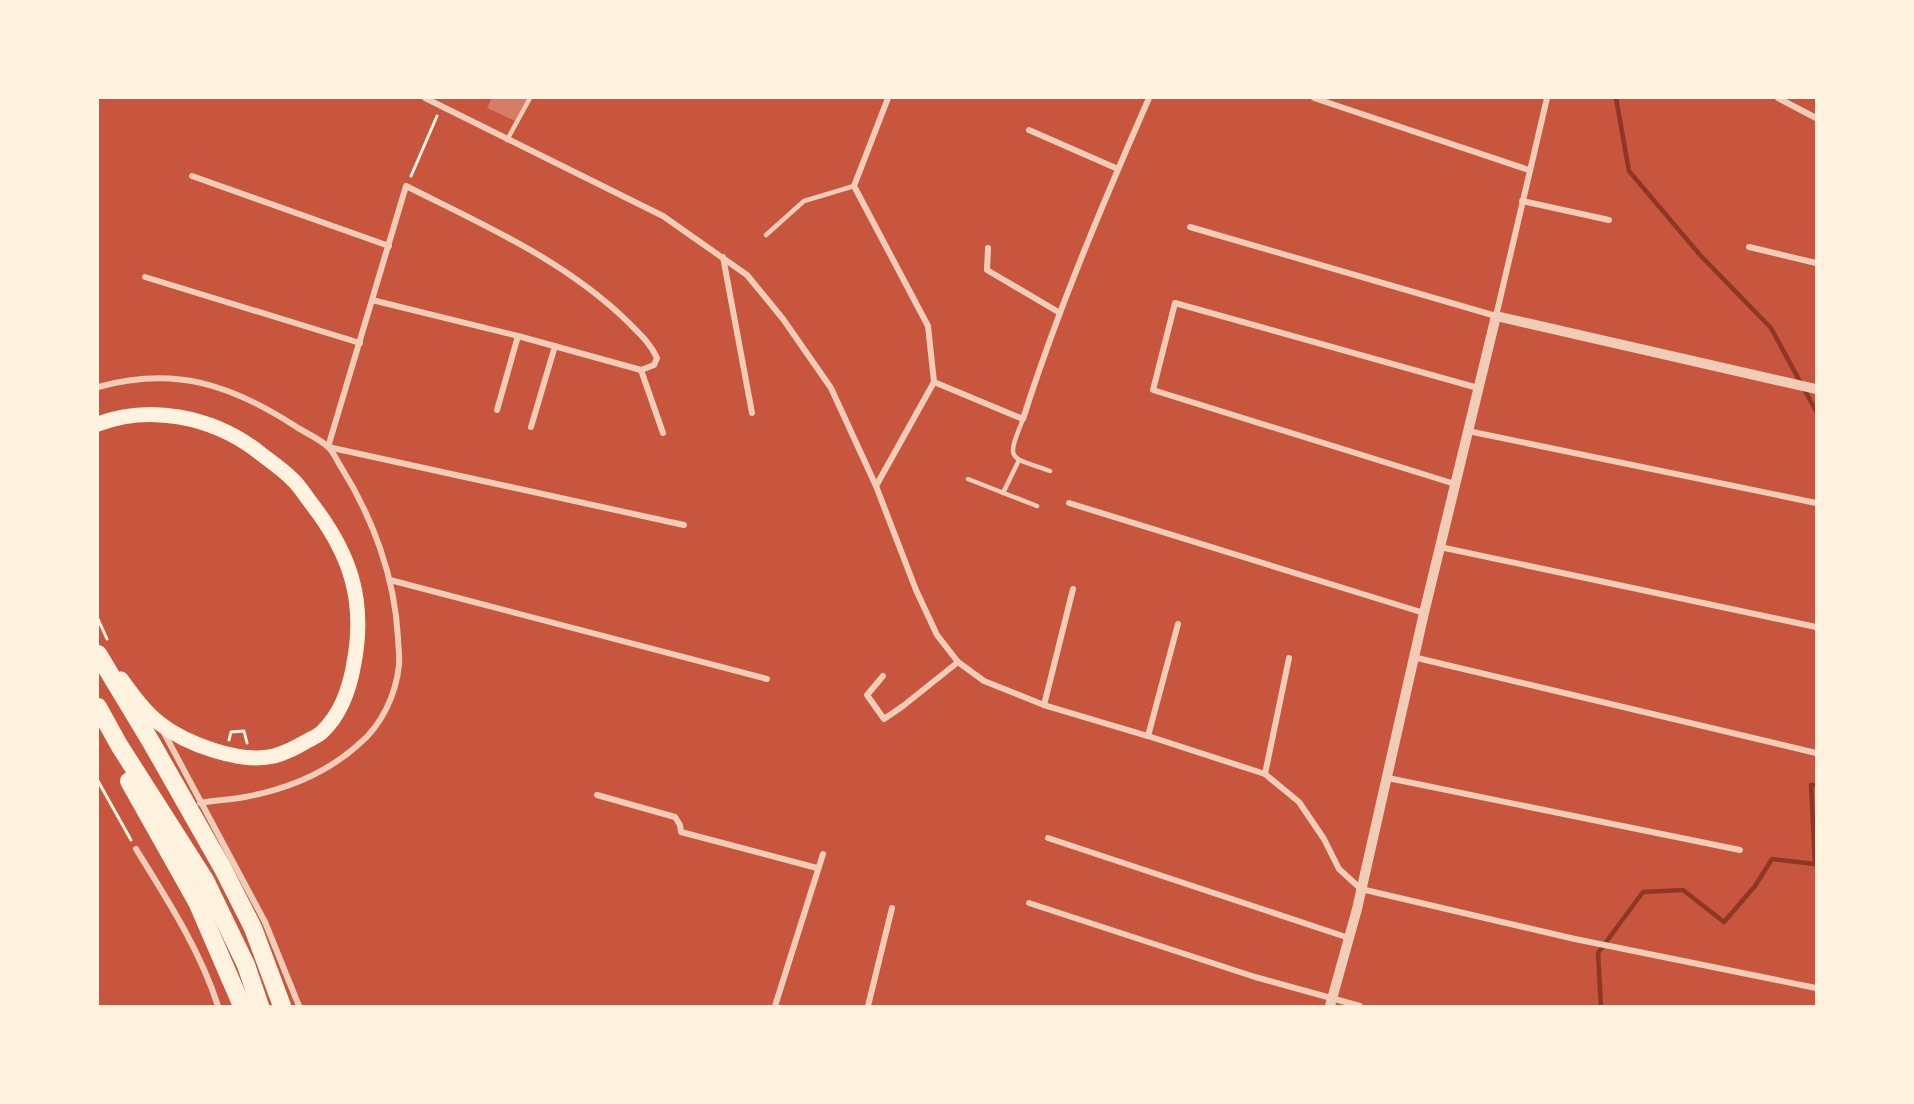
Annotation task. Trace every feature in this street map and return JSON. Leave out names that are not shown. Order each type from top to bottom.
[{"type":"highway","points":[[98,654],[222,867],[253,928],[282,1006]]},
{"type":"highway","points":[[98,666],[213,872],[256,965],[271,1006]]},
{"type":"highway","points":[[98,707],[206,879],[246,964],[260,1006]]},
{"type":"highway","points":[[98,724],[197,902],[242,1006]]},
{"type":"main road","points":[[98,424],[131,416],[161,414],[201,421],[244,442],[291,478],[328,525],[345,559],[357,594],[360,621],[351,681],[340,707],[322,732],[298,747],[273,756],[240,757],[200,745],[176,734],[158,722],[138,701],[98,649]]},
{"type":"street","points":[[425,98],[663,216],[747,275],[783,319],[831,388],[876,486],[916,590],[937,635],[958,662],[984,681],[1044,705],[1265,774],[1299,802],[1324,839],[1339,869],[1361,889],[1629,951],[1816,988]]},
{"type":"street","points":[[876,486],[934,382],[928,326],[854,186],[888,98]]},
{"type":"street","points":[[934,382],[1023,419],[1060,313],[1149,98]]},
{"type":"street","points":[[1314,98],[1529,170]]},
{"type":"street","points":[[1331,1003],[1388,778],[1413,657],[1547,98]]},
{"type":"street","points":[[1778,98],[1816,118]]},
{"type":"street","points":[[1029,130],[1118,169]]},
{"type":"street","points":[[192,176],[389,246]]},
{"type":"street","points":[[200,803],[244,797],[286,787],[322,772],[361,743],[388,707],[399,664],[397,627],[390,580],[364,507],[328,447],[406,186],[528,247],[606,300],[651,345],[657,358],[654,365],[640,370],[518,336],[372,300]]},
{"type":"street","points":[[1522,201],[1609,220]]},
{"type":"street","points":[[1190,227],[1496,316],[1816,389]]},
{"type":"street","points":[[1749,247],[1816,262]]},
{"type":"street","points":[[988,248],[987,270],[1060,313]]},
{"type":"street","points":[[723,256],[752,413]]},
{"type":"street","points":[[145,277],[360,343]]},
{"type":"street","points":[[1455,484],[1153,390],[1175,303],[1478,388]]},
{"type":"street","points":[[497,410],[518,336]]},
{"type":"street","points":[[531,427],[555,346]]},
{"type":"street","points":[[640,370],[663,433]]},
{"type":"street","points":[[98,387],[149,377],[195,380],[238,394],[280,416],[328,447],[684,525]]},
{"type":"street","points":[[1467,432],[1816,503]]},
{"type":"street","points":[[1069,503],[1424,613]]},
{"type":"street","points":[[1440,547],[1816,627]]},
{"type":"street","points":[[390,580],[767,679]]},
{"type":"street","points":[[1044,705],[1073,589]]},
{"type":"street","points":[[1148,736],[1178,624]]},
{"type":"street","points":[[1413,657],[1816,753]]},
{"type":"street","points":[[1265,774],[1289,658]]},
{"type":"street","points":[[883,676],[867,695],[884,719],[958,662]]},
{"type":"street","points":[[158,722],[265,922],[299,1006]]},
{"type":"street","points":[[1388,778],[1740,850]]},
{"type":"street","points":[[597,795],[675,818],[680,825],[681,832],[817,868]]},
{"type":"street","points":[[1048,838],[1349,938]]},
{"type":"street","points":[[136,849],[188,935],[212,987],[218,1006]]},
{"type":"street","points":[[775,1006],[823,854]]},
{"type":"street","points":[[1029,903],[1331,1003],[1360,1006]]},
{"type":"street","points":[[868,1006],[892,908]]},
{"type":"lane","points":[[507,140],[530,98]]},
{"type":"lane","points":[[766,235],[804,201],[854,186]]},
{"type":"lane","points":[[1023,419],[1011,448],[1013,455],[1019,460],[1050,471]]},
{"type":"lane","points":[[1003,493],[1019,460]]},
{"type":"lane","points":[[968,479],[1037,506]]},
{"type":"path","points":[[406,186],[441,106]]},
{"type":"path","points":[[98,781],[136,849]]},
{"type":"building","points":[[492,98],[528,98],[515,121],[487,108]]},
{"type":"waterway","points":[[1616,98],[1629,171],[1700,255],[1771,328],[1816,411]]},
{"type":"waterway","points":[[1601,1006],[1598,953],[1643,892],[1683,890],[1724,922],[1755,886],[1772,859],[1815,864],[1811,785],[1816,785]]}]
